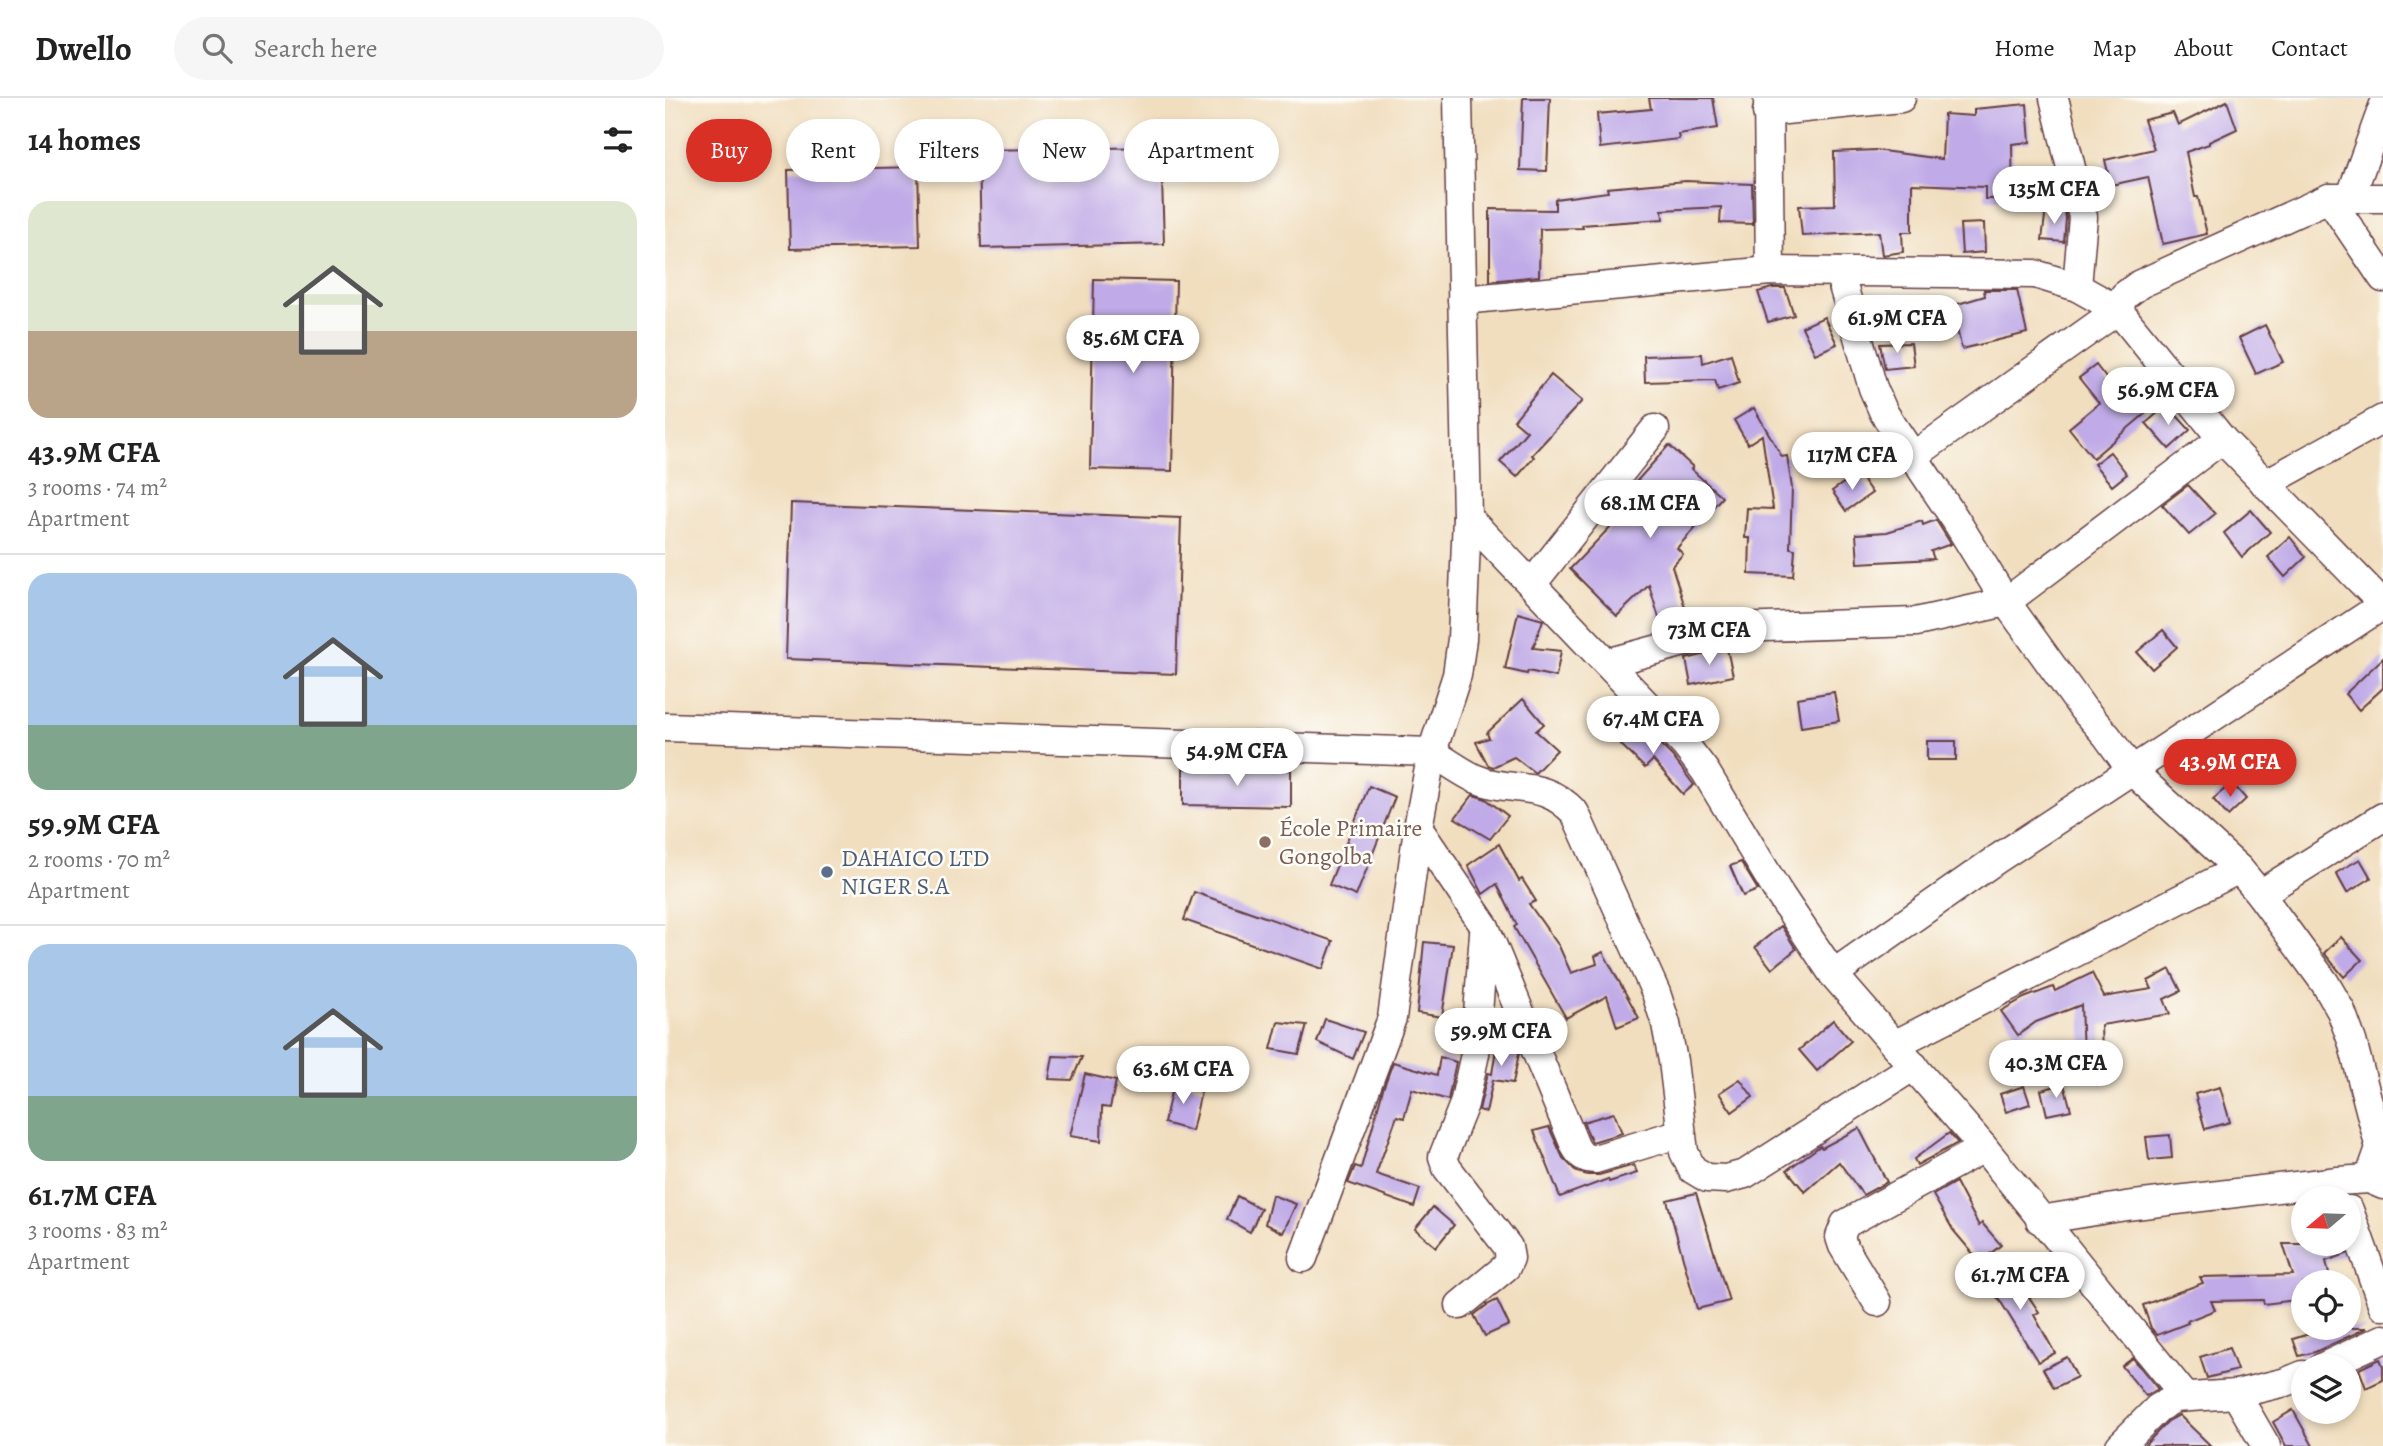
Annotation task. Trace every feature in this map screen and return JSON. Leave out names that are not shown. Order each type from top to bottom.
[{"type":"street","points":[[1303,1258],[1392,1018],[1418,828],[1432,752],[1457,675],[1465,598],[1467,517],[1458,98]]},
{"type":"street","points":[[1770,271],[1768,105],[1901,98]]},
{"type":"street","points":[[2054,98],[2083,217],[2077,287]]},
{"type":"street","points":[[2340,198],[2383,107]]},
{"type":"street","points":[[2340,198],[2383,278]]},
{"type":"street","points":[[1912,457],[2117,310],[2124,296],[2140,284],[2340,198],[2383,198]]},
{"type":"street","points":[[1462,300],[1770,271],[2035,274],[2077,287],[2117,310],[2222,439],[2383,605],[1997,859],[1833,974]]},
{"type":"street","points":[[1839,272],[1873,388],[1884,412],[2006,602],[2083,709],[2132,771],[2239,869],[2260,894],[2325,983],[2341,1011],[2353,1041],[2381,1147],[2376,1182],[2358,1186]]},
{"type":"street","points":[[2265,484],[2383,419]]},
{"type":"street","points":[[1532,584],[1655,429]]},
{"type":"street","points":[[1607,663],[1736,628],[1916,622],[2006,602],[2222,439]]},
{"type":"street","points":[[1467,517],[1658,716],[1705,771],[1778,892],[1833,974],[1983,1148],[2185,1396]]},
{"type":"street","points":[[665,727],[1432,752],[1475,778],[1499,785],[1542,790],[1562,799],[1575,813],[1656,993],[1666,1024],[1673,1061],[1683,1152],[1692,1168],[1707,1178],[1726,1179],[1745,1174],[1914,1066]]},
{"type":"street","points":[[2260,894],[2383,817]]},
{"type":"street","points":[[1418,828],[1485,927],[1580,1155],[1595,1159],[1681,1133]]},
{"type":"street","points":[[1896,1044],[2239,869]]},
{"type":"street","points":[[1460,1305],[1506,1266],[1510,1258],[1508,1247],[1447,1168],[1443,1157],[1464,1104],[1475,1054],[1485,927]]},
{"type":"street","points":[[1877,1302],[1843,1245],[1840,1237],[1845,1224],[1983,1148]]},
{"type":"street","points":[[2040,1220],[2126,1206],[2291,1194]]},
{"type":"street","points":[[2361,1244],[2383,1306]]},
{"type":"street","points":[[2351,1354],[2383,1339]]},
{"type":"street","points":[[2120,1446],[2166,1402],[2185,1396],[2236,1394],[2291,1380]]},
{"type":"street","points":[[2236,1394],[2266,1446]]},
{"type":"building","points":[[1523,98],[1550,98],[1547,171],[1520,170]]},
{"type":"building","points":[[1649,98],[1713,98],[1718,128],[1678,134],[1679,139],[1600,148],[1597,114],[1651,109]]},
{"type":"building","points":[[2227,101],[2237,129],[2209,144],[2186,152],[2195,197],[2198,197],[2207,234],[2163,244],[2148,177],[2111,185],[2105,160],[2154,149],[2144,120],[2173,113],[2178,125]]},
{"type":"building","points":[[2027,104],[2030,142],[2012,144],[2013,199],[1985,199],[1985,187],[1912,184],[1912,232],[1902,232],[1903,252],[1882,255],[1879,232],[1802,236],[1799,206],[1835,205],[1834,152],[1875,150],[1942,159],[1944,114],[1974,116],[1974,109]]},
{"type":"building","points":[[1110,148],[1124,148],[1124,182],[1162,182],[1164,244],[981,248],[980,182],[1004,182],[1004,150],[1018,149],[1018,182],[1110,182]]},
{"type":"building","points":[[880,168],[894,168],[894,182],[918,182],[920,246],[790,249],[788,182],[880,182]]},
{"type":"building","points":[[1686,181],[1752,184],[1753,224],[1720,223],[1721,207],[1662,210],[1663,219],[1582,225],[1583,228],[1540,229],[1539,276],[1490,281],[1490,209],[1555,210],[1555,199],[1608,192],[1607,188]]},
{"type":"building","points":[[2046,208],[2065,212],[2064,242],[2042,240]]},
{"type":"building","points":[[1984,223],[1985,252],[1962,254],[1960,224]]},
{"type":"building","points":[[1094,279],[1176,281],[1172,471],[1090,469]]},
{"type":"building","points":[[1785,288],[1794,315],[1768,322],[1758,292]]},
{"type":"building","points":[[1984,290],[2017,290],[2027,333],[1962,349],[1951,306],[1985,296]]},
{"type":"building","points":[[1824,317],[1837,344],[1815,354],[1802,327]]},
{"type":"building","points":[[2265,325],[2283,362],[2256,374],[2239,338]]},
{"type":"building","points":[[1911,343],[1914,366],[1885,369],[1880,344]]},
{"type":"building","points":[[1702,354],[1703,363],[1731,354],[1739,383],[1718,390],[1715,380],[1645,382],[1644,356]]},
{"type":"building","points":[[2096,365],[2117,392],[2123,387],[2146,413],[2093,458],[2069,428],[2099,403],[2079,378]]},
{"type":"building","points":[[1551,375],[1582,401],[1532,455],[1534,457],[1517,477],[1500,462],[1527,431],[1514,420]]},
{"type":"building","points":[[2167,405],[2190,430],[2169,449],[2146,423]]},
{"type":"building","points":[[1754,408],[1782,457],[1787,456],[1792,488],[1790,548],[1795,549],[1793,576],[1749,574],[1750,538],[1745,538],[1747,508],[1773,509],[1762,435],[1748,444],[1734,420]]},
{"type":"building","points":[[1669,445],[1722,497],[1677,548],[1683,554],[1672,566],[1690,623],[1663,631],[1649,585],[1617,616],[1570,569],[1636,500],[1627,492]]},
{"type":"building","points":[[2110,452],[2127,474],[2112,486],[2094,464]]},
{"type":"building","points":[[1858,473],[1872,493],[1846,511],[1832,491]]},
{"type":"building","points":[[2188,485],[2215,514],[2189,535],[2162,505]]},
{"type":"building","points":[[791,503],[1181,518],[1176,674],[786,659]]},
{"type":"building","points":[[2251,510],[2270,532],[2242,557],[2224,533]]},
{"type":"building","points":[[1936,520],[1951,544],[1931,551],[1934,559],[1858,563],[1856,534],[1887,532],[1922,521],[1923,525]]},
{"type":"building","points":[[2290,537],[2306,557],[2285,577],[2268,557]]},
{"type":"building","points":[[1518,613],[1543,620],[1533,648],[1561,651],[1556,677],[1505,669]]},
{"type":"building","points":[[2163,630],[2177,647],[2152,669],[2137,652]]},
{"type":"building","points":[[1727,649],[1733,676],[1691,685],[1686,659]]},
{"type":"building","points":[[2383,658],[2383,688],[2359,710],[2345,694]]},
{"type":"building","points":[[1834,692],[1839,721],[1801,727],[1797,698]]},
{"type":"building","points":[[1523,699],[1544,724],[1536,731],[1557,750],[1535,773],[1514,757],[1493,767],[1488,765],[1476,742],[1489,738],[1487,733]]},
{"type":"building","points":[[1644,728],[1672,756],[1694,785],[1683,794],[1653,760],[1645,768],[1610,734]]},
{"type":"building","points":[[1927,741],[1956,741],[1956,760],[1927,760]]},
{"type":"building","points":[[1183,768],[1291,770],[1291,807],[1183,805]]},
{"type":"building","points":[[2232,783],[2246,799],[2228,816],[2213,799]]},
{"type":"building","points":[[1369,786],[1395,797],[1356,896],[1329,885]]},
{"type":"building","points":[[1473,795],[1486,799],[1508,816],[1490,839],[1455,818]]},
{"type":"building","points":[[1499,844],[1519,881],[1522,879],[1536,901],[1529,904],[1559,946],[1571,973],[1597,964],[1595,956],[1603,952],[1639,1018],[1617,1027],[1607,996],[1566,1018],[1514,927],[1517,925],[1497,884],[1483,894],[1468,865]]},
{"type":"building","points":[[2360,859],[2371,878],[2347,893],[2336,873]]},
{"type":"building","points":[[1741,862],[1758,890],[1743,896],[1730,866]]},
{"type":"building","points":[[1194,892],[1333,941],[1323,969],[1184,920]]},
{"type":"building","points":[[1781,926],[1796,949],[1772,969],[1755,947]]},
{"type":"building","points":[[2341,937],[2362,960],[2344,977],[2324,953]]},
{"type":"building","points":[[1424,942],[1453,945],[1442,1017],[1417,1013]]},
{"type":"building","points":[[2170,969],[2181,991],[2164,999],[2170,1014],[2101,1025],[2102,1053],[2083,1054],[2081,1005],[2036,1022],[2018,1035],[2001,1011],[2024,998],[2053,987],[2055,991],[2092,973],[2104,997],[2152,989],[2148,981]]},
{"type":"building","points":[[1325,1019],[1364,1032],[1353,1059],[1317,1042]]},
{"type":"building","points":[[1833,1020],[1851,1041],[1817,1071],[1799,1050]]},
{"type":"building","points":[[1278,1022],[1307,1025],[1299,1054],[1271,1049]]},
{"type":"building","points":[[1498,1037],[1514,1041],[1519,1053],[1513,1083],[1493,1080],[1486,1112],[1479,1110],[1488,1073],[1492,1074]]},
{"type":"building","points":[[1053,1056],[1082,1057],[1072,1080],[1049,1079]]},
{"type":"building","points":[[1440,1057],[1456,1062],[1448,1100],[1412,1089],[1404,1118],[1397,1116],[1376,1174],[1420,1189],[1414,1207],[1348,1183],[1355,1166],[1361,1168],[1393,1062],[1437,1075]]},
{"type":"building","points":[[1085,1074],[1116,1081],[1110,1108],[1102,1107],[1101,1141],[1070,1136]]},
{"type":"building","points":[[1740,1079],[1753,1097],[1732,1112],[1719,1093]]},
{"type":"building","points":[[1174,1080],[1202,1088],[1192,1131],[1164,1123]]},
{"type":"building","points":[[2064,1084],[2071,1110],[2047,1115],[2041,1090]]},
{"type":"building","points":[[2024,1086],[2030,1104],[2006,1112],[2000,1094]]},
{"type":"building","points":[[2220,1087],[2230,1122],[2205,1129],[2195,1094]]},
{"type":"building","points":[[1614,1113],[1622,1133],[1592,1142],[1583,1122]]},
{"type":"building","points":[[1549,1127],[1563,1158],[1577,1172],[1599,1175],[1634,1165],[1637,1173],[1609,1182],[1608,1179],[1560,1197],[1534,1131]]},
{"type":"building","points":[[1859,1128],[1887,1182],[1863,1195],[1839,1162],[1805,1192],[1787,1170],[1820,1146],[1822,1148]]},
{"type":"building","points":[[1949,1133],[1958,1143],[1917,1165],[1914,1159]]},
{"type":"building","points":[[2170,1135],[2172,1158],[2149,1160],[2146,1137]]},
{"type":"building","points":[[1956,1182],[1979,1226],[1982,1223],[2001,1245],[1980,1262],[1953,1230],[1933,1195]]},
{"type":"building","points":[[1696,1193],[1729,1301],[1697,1309],[1667,1200]]},
{"type":"building","points":[[1272,1195],[1296,1204],[1283,1233],[1265,1224]]},
{"type":"building","points":[[1237,1196],[1261,1209],[1250,1232],[1227,1219]]},
{"type":"building","points":[[1433,1207],[1454,1225],[1436,1247],[1415,1229]]},
{"type":"building","points":[[2283,1244],[2291,1244],[2291,1256],[2341,1256],[2326,1261],[2328,1270],[2291,1270]]},
{"type":"building","points":[[2003,1269],[2021,1285],[2039,1312],[2034,1315],[2055,1353],[2038,1362],[1999,1299],[1978,1281]]},
{"type":"building","points":[[2291,1275],[2291,1301],[2264,1304],[2263,1300],[2211,1301],[2215,1310],[2157,1335],[2151,1328],[2143,1305],[2203,1283],[2200,1277]]},
{"type":"building","points":[[1497,1300],[1509,1325],[1485,1336],[1474,1315]]},
{"type":"building","points":[[2293,1340],[2341,1340],[2315,1352],[2298,1354]]},
{"type":"building","points":[[2229,1348],[2237,1370],[2207,1378],[2200,1357]]},
{"type":"building","points":[[2067,1357],[2077,1377],[2054,1388],[2043,1369]]},
{"type":"building","points":[[2133,1358],[2158,1389],[2146,1396],[2122,1366]]},
{"type":"building","points":[[2380,1359],[2383,1380],[2366,1388],[2361,1368]]},
{"type":"building","points":[[2291,1411],[2291,1424],[2301,1424],[2313,1446],[2286,1446],[2273,1422]]},
{"type":"building","points":[[2179,1415],[2211,1446],[2144,1446],[2168,1421]]},
{"type":"place","name":"École Primaire Gongolba","points":[[1265,842]]},
{"type":"place","name":"DAHAICO LTD NIGER S.A","points":[[827,872]]}]
